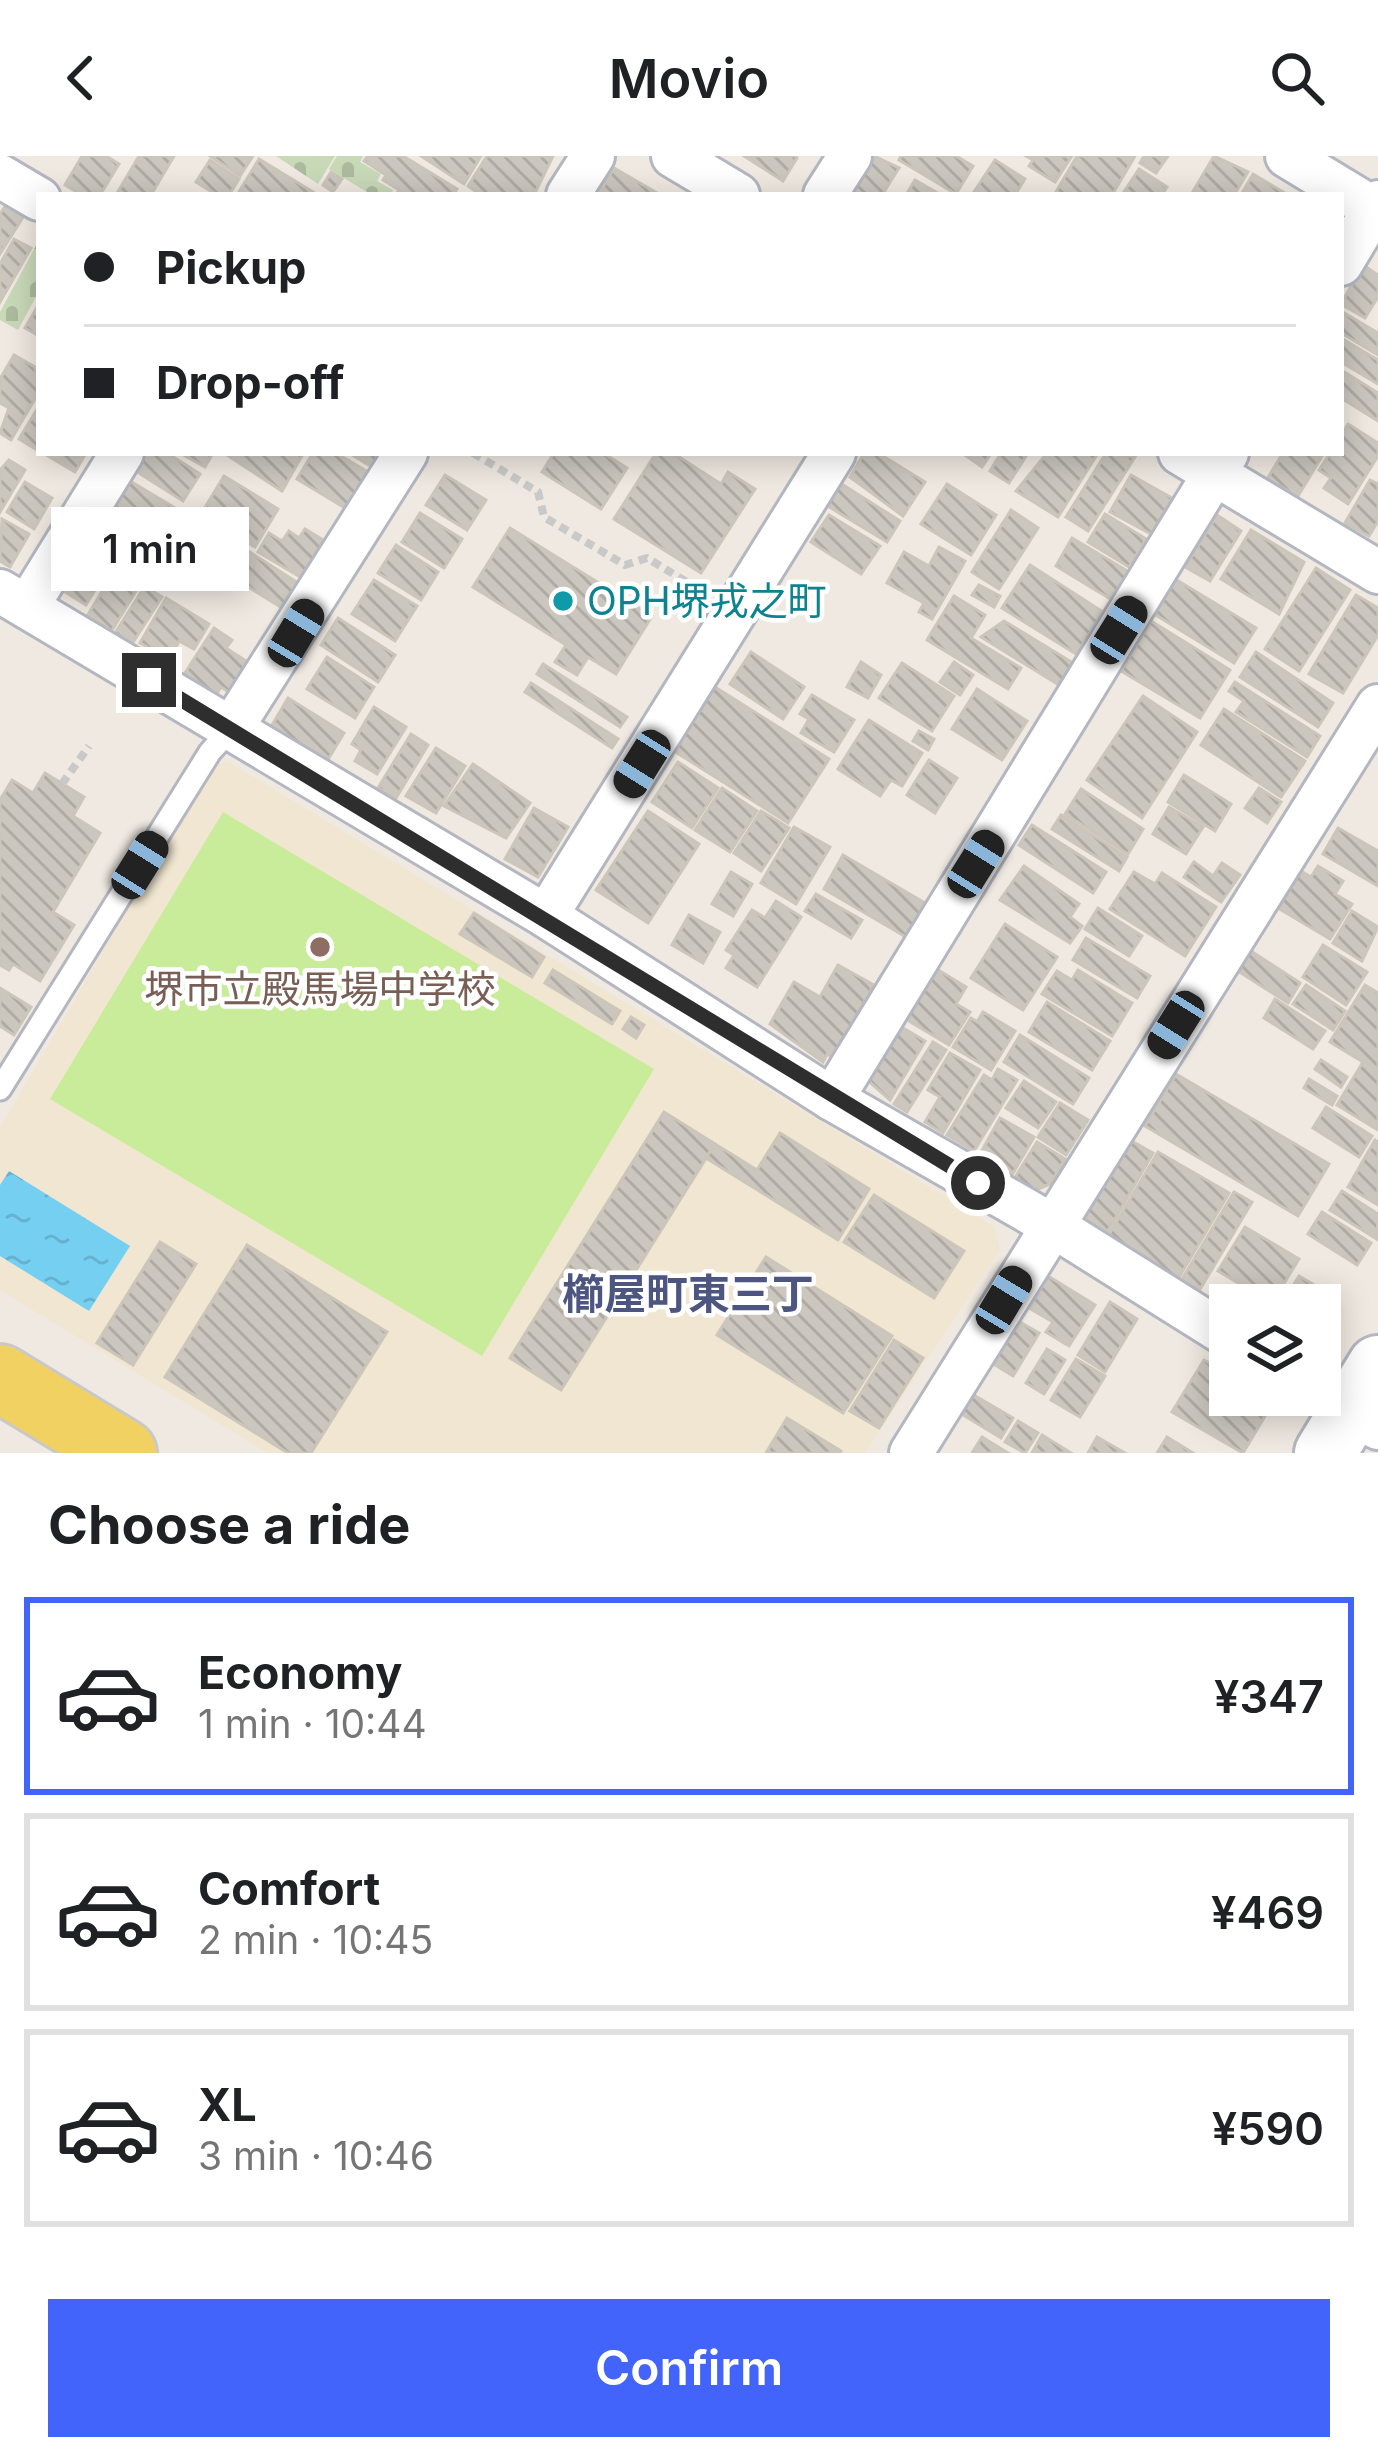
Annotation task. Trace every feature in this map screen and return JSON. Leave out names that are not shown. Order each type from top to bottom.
[{"type":"main road","points":[[0,1378],[123,1453]]},
{"type":"street","points":[[570,192],[593,156]]},
{"type":"street","points":[[673,156],[733,192]]},
{"type":"street","points":[[827,192],[850,156]]},
{"type":"street","points":[[1287,156],[1376,206],[1344,259]]},
{"type":"street","points":[[0,176],[36,197]]},
{"type":"street","points":[[120,456],[13,599],[546,916],[832,1099],[1050,1224],[1209,1324]]},
{"type":"street","points":[[231,729],[404,456]]},
{"type":"street","points":[[546,916],[832,456]]},
{"type":"street","points":[[832,1099],[1207,460],[1378,572]]},
{"type":"street","points":[[911,1453],[1378,706]]},
{"type":"lane","points":[[0,1089],[210,752],[231,729]]},
{"type":"path","points":[[478,456],[538,492],[544,517],[625,565],[647,558],[737,613]]},
{"type":"path","points":[[62,784],[89,746]]},
{"type":"shaded area","name":"堺市立殿馬場中学校","points":[[229,762],[995,1227],[1000,1250],[865,1453],[268,1453],[0,1290],[0,1128],[211,766]]},
{"type":"green space","points":[[276,156],[335,156],[318,184]]},
{"type":"green space","points":[[337,156],[363,156],[360,162],[381,174],[377,181],[393,190],[367,192],[329,169]]},
{"type":"green space","points":[[36,246],[36,297],[18,330],[0,320]]},
{"type":"green space","points":[[223,812],[654,1069],[482,1356],[50,1099]]},
{"type":"water","points":[[9,1171],[130,1246],[89,1311],[0,1256],[0,1185]]},
{"type":"building","points":[[82,156],[106,156],[119,164],[102,192],[77,192],[65,185]]},
{"type":"building","points":[[139,156],[174,156],[153,192],[118,192]]},
{"type":"building","points":[[210,156],[253,156],[240,176]]},
{"type":"building","points":[[368,156],[403,156],[457,189],[398,192],[383,180],[386,175],[364,161]]},
{"type":"building","points":[[421,156],[481,156],[464,184]]},
{"type":"building","points":[[487,156],[553,156],[535,192],[477,192],[468,186]]},
{"type":"building","points":[[744,156],[795,156],[797,158],[783,181]]},
{"type":"building","points":[[874,156],[899,168],[884,192],[852,192]]},
{"type":"building","points":[[901,156],[956,156],[973,166],[953,192],[899,160]]},
{"type":"building","points":[[1026,156],[1072,156],[1055,182],[1029,166],[1033,160]]},
{"type":"building","points":[[1077,156],[1135,156],[1114,192],[1056,192]]},
{"type":"building","points":[[1144,156],[1168,156],[1156,173],[1140,163]]},
{"type":"building","points":[[1214,156],[1248,172],[1236,192],[1193,192]]},
{"type":"building","points":[[259,159],[313,192],[239,192]]},
{"type":"building","points":[[210,160],[239,179],[231,192],[212,192],[196,182]]},
{"type":"building","points":[[995,160],[1025,179],[1017,192],[974,192]]},
{"type":"building","points":[[614,168],[656,192],[600,192]]},
{"type":"building","points":[[1139,169],[1167,187],[1164,192],[1124,192]]},
{"type":"building","points":[[331,172],[342,179],[333,192],[323,185]]},
{"type":"building","points":[[1253,174],[1283,192],[1243,192]]},
{"type":"building","points":[[915,180],[936,192],[908,192]]},
{"type":"building","points":[[7,203],[25,214],[0,254],[0,214]]},
{"type":"building","points":[[14,239],[31,248],[0,302],[0,264]]},
{"type":"building","points":[[1363,265],[1378,275],[1378,297],[1365,318],[1344,306]]},
{"type":"building","points":[[36,309],[36,334],[25,328]]},
{"type":"building","points":[[1344,313],[1378,333],[1378,355],[1344,335]]},
{"type":"building","points":[[1344,340],[1378,360],[1378,384],[1344,364]]},
{"type":"building","points":[[14,355],[35,367],[36,397],[11,440],[0,433],[9,408],[0,403],[0,379]]},
{"type":"building","points":[[1344,372],[1378,393],[1378,421],[1344,400]]},
{"type":"building","points":[[36,411],[36,449],[19,439]]},
{"type":"building","points":[[1348,424],[1378,443],[1378,456],[1348,504],[1324,488],[1331,478],[1319,470],[1328,456],[1344,456]]},
{"type":"building","points":[[48,456],[84,456],[75,472]]},
{"type":"building","points":[[139,456],[172,456],[200,474],[183,501],[131,468]]},
{"type":"building","points":[[185,456],[211,456],[205,467]]},
{"type":"building","points":[[229,456],[302,456],[282,491]]},
{"type":"building","points":[[311,456],[341,456],[368,472],[345,508],[297,479]]},
{"type":"building","points":[[354,456],[379,456],[372,467]]},
{"type":"building","points":[[552,456],[608,456],[627,468],[601,509],[542,472]]},
{"type":"building","points":[[654,456],[678,456],[721,484],[728,472],[755,489],[701,573],[614,519]]},
{"type":"building","points":[[862,456],[883,456],[925,482],[903,516],[850,477]]},
{"type":"building","points":[[966,456],[989,456],[982,467]]},
{"type":"building","points":[[999,456],[1026,456],[1009,483],[990,471]]},
{"type":"building","points":[[1045,456],[1096,456],[1058,517],[1016,491]]},
{"type":"building","points":[[1104,456],[1135,457],[1088,531],[1066,517]]},
{"type":"building","points":[[1281,456],[1322,456],[1298,496],[1267,479]]},
{"type":"building","points":[[9,460],[25,470],[0,512],[0,470]]},
{"type":"building","points":[[445,475],[486,500],[467,530],[426,505]]},
{"type":"building","points":[[1131,475],[1172,498],[1151,534],[1110,512]]},
{"type":"building","points":[[224,476],[278,509],[255,547],[201,514]]},
{"type":"building","points":[[1370,480],[1378,484],[1378,521],[1369,536],[1345,523]]},
{"type":"building","points":[[130,481],[180,511],[168,532],[158,526],[153,535],[133,523],[121,542],[101,530]]},
{"type":"building","points":[[25,482],[52,498],[34,529],[7,512]]},
{"type":"building","points":[[840,483],[900,521],[887,542],[826,505]]},
{"type":"building","points":[[947,484],[996,515],[971,555],[921,524]]},
{"type":"building","points":[[1011,510],[1038,528],[999,589],[972,572]]},
{"type":"building","points":[[420,513],[462,539],[444,568],[402,542]]},
{"type":"building","points":[[1105,514],[1146,539],[1129,567],[1088,542]]},
{"type":"building","points":[[829,515],[880,546],[861,574],[811,542]]},
{"type":"building","points":[[1217,515],[1241,531],[1210,581],[1185,567]]},
{"type":"building","points":[[2,519],[29,534],[10,567],[0,561]]},
{"type":"building","name":"OPH堺戎之町","points":[[510,528],[652,616],[616,674],[588,657],[577,675],[555,662],[566,645],[473,587]]},
{"type":"building","points":[[305,529],[325,541],[302,578],[258,552],[269,533],[282,541],[289,531],[299,538]]},
{"type":"building","points":[[1251,530],[1304,562],[1279,614],[1221,579]]},
{"type":"building","points":[[220,533],[298,583],[282,608],[204,559]]},
{"type":"building","points":[[137,534],[161,550],[111,632],[87,616]]},
{"type":"building","points":[[1072,538],[1129,572],[1112,600],[1056,566]]},
{"type":"building","points":[[396,545],[438,572],[421,600],[378,573]]},
{"type":"building","points":[[939,547],[965,561],[932,619],[919,612],[924,603],[887,583],[904,552],[929,566]]},
{"type":"building","points":[[82,548],[110,565],[86,605],[57,587]]},
{"type":"building","points":[[1030,565],[1103,612],[1076,654],[1002,608]]},
{"type":"building","points":[[1316,568],[1350,590],[1299,671],[1265,649]]},
{"type":"building","points":[[1175,579],[1256,628],[1234,663],[1154,614]]},
{"type":"building","points":[[374,580],[417,606],[395,641],[352,614]]},
{"type":"building","points":[[979,585],[1000,596],[994,607],[972,595]]},
{"type":"building","points":[[145,586],[162,597],[132,644],[115,633]]},
{"type":"building","points":[[1356,595],[1378,608],[1378,635],[1343,693],[1309,674]]},
{"type":"building","points":[[954,596],[985,615],[971,638],[1021,668],[1008,689],[927,640]]},
{"type":"building","points":[[166,598],[209,624],[194,649],[179,641],[173,653],[160,645],[156,652],[140,643]]},
{"type":"building","points":[[338,618],[395,655],[378,682],[321,645]]},
{"type":"building","points":[[1004,621],[1073,663],[1059,685],[981,637]]},
{"type":"building","points":[[1151,621],[1230,670],[1200,718],[1121,671]]},
{"type":"building","points":[[214,628],[232,640],[226,648],[249,663],[230,693],[221,687],[215,697],[183,676]]},
{"type":"building","points":[[751,652],[804,687],[783,719],[730,684]]},
{"type":"building","points":[[1256,652],[1333,703],[1318,727],[1240,677]]},
{"type":"building","points":[[327,657],[374,687],[355,718],[307,689]]},
{"type":"building","points":[[861,662],[881,675],[868,698],[847,687]]},
{"type":"building","points":[[954,662],[973,675],[960,695],[940,682]]},
{"type":"building","points":[[902,663],[954,696],[932,731],[879,698]]},
{"type":"building","points":[[543,664],[627,717],[620,727],[537,674]]},
{"type":"building","points":[[1235,682],[1320,736],[1307,757],[1236,712],[1244,701],[1229,691]]},
{"type":"building","points":[[531,683],[618,739],[612,748],[525,692]]},
{"type":"building","points":[[715,687],[829,759],[788,823],[674,751]]},
{"type":"building","points":[[977,689],[1027,721],[1002,760],[952,729]]},
{"type":"building","points":[[812,695],[854,720],[834,752],[801,733],[809,719],[800,714]]},
{"type":"building","points":[[1143,696],[1197,732],[1142,818],[1087,780]]},
{"type":"building","points":[[288,698],[344,733],[327,761],[271,727]]},
{"type":"building","points":[[374,707],[406,727],[377,774],[355,761],[361,750],[352,744]]},
{"type":"building","points":[[1224,709],[1305,761],[1281,797],[1201,745]]},
{"type":"building","points":[[869,720],[922,753],[902,786],[891,780],[880,796],[838,769]]},
{"type":"building","points":[[919,731],[934,739],[928,750],[913,741]]},
{"type":"building","points":[[411,734],[428,745],[396,798],[378,788]]},
{"type":"building","points":[[436,748],[465,766],[436,813],[406,796]]},
{"type":"building","points":[[929,760],[957,778],[935,813],[907,795]]},
{"type":"building","points":[[678,762],[718,788],[692,828],[652,802]]},
{"type":"building","points":[[473,764],[530,803],[506,838],[444,806]]},
{"type":"building","points":[[45,773],[84,797],[73,816],[100,833],[53,912],[74,925],[40,981],[13,964],[9,970],[0,965],[0,800],[12,780],[33,793]]},
{"type":"building","points":[[1184,775],[1231,804],[1215,831],[1168,802]]},
{"type":"building","points":[[722,788],[757,811],[730,852],[695,830]]},
{"type":"building","points":[[1259,788],[1281,802],[1267,823],[1245,808]]},
{"type":"building","points":[[1081,789],[1143,829],[1128,854],[1065,814]]},
{"type":"building","points":[[1169,807],[1203,827],[1186,854],[1153,834]]},
{"type":"building","points":[[534,808],[568,827],[538,877],[505,859]]},
{"type":"building","points":[[648,811],[699,844],[648,923],[596,890]]},
{"type":"building","points":[[761,811],[789,828],[761,871],[734,853]]},
{"type":"building","points":[[1061,815],[1127,857],[1119,871],[1052,829]]},
{"type":"building","points":[[1032,825],[1106,872],[1093,893],[1019,845]]},
{"type":"building","points":[[794,827],[830,847],[796,904],[761,883]]},
{"type":"building","points":[[1338,828],[1378,851],[1378,886],[1323,854]]},
{"type":"building","points":[[843,855],[925,903],[906,937],[824,889]]},
{"type":"building","points":[[1194,862],[1213,876],[1222,863],[1240,875],[1221,902],[1184,877]]},
{"type":"building","points":[[1024,866],[1079,904],[1070,917],[1082,926],[1070,943],[1000,900]]},
{"type":"building","points":[[1318,866],[1343,881],[1335,894],[1352,904],[1330,939],[1278,908],[1301,871],[1311,877]]},
{"type":"building","points":[[731,872],[752,884],[733,916],[712,904]]},
{"type":"building","points":[[1134,872],[1155,884],[1162,873],[1216,907],[1185,956],[1110,909]]},
{"type":"building","points":[[816,894],[862,920],[851,938],[805,911]]},
{"type":"building","points":[[776,901],[801,917],[757,987],[726,968],[734,955],[726,950],[752,910],[765,918]]},
{"type":"building","points":[[1098,908],[1142,936],[1129,956],[1085,929]]},
{"type":"building","points":[[1352,911],[1378,927],[1362,961],[1333,943]]},
{"type":"building","points":[[474,913],[544,957],[532,977],[460,934]]},
{"type":"building","points":[[689,915],[720,932],[703,963],[672,945]]},
{"type":"building","points":[[1005,924],[1057,957],[1023,1010],[971,978]]},
{"type":"building","points":[[1086,938],[1150,976],[1137,998],[1073,960]]},
{"type":"building","points":[[1323,945],[1367,972],[1346,1005],[1303,977]]},
{"type":"building","points":[[1251,951],[1300,983],[1288,1003],[1238,971]]},
{"type":"building","points":[[838,965],[874,985],[832,1057],[827,1054],[823,1062],[770,1024],[794,982],[820,997]]},
{"type":"building","points":[[935,968],[966,987],[956,1004],[970,1012],[949,1045],[904,1018]]},
{"type":"building","points":[[553,970],[620,1011],[612,1024],[545,983]]},
{"type":"building","points":[[1078,970],[1132,1003],[1112,1036],[1042,994],[1057,971],[1072,980]]},
{"type":"building","points":[[1306,985],[1345,1011],[1333,1030],[1293,1004]]},
{"type":"building","points":[[1365,985],[1378,993],[1378,1130],[1337,1105],[1363,1062],[1330,1042]]},
{"type":"building","points":[[0,988],[31,1007],[14,1035],[0,1026]]},
{"type":"building","points":[[1275,999],[1325,1031],[1313,1049],[1264,1018]]},
{"type":"building","points":[[1047,1002],[1110,1041],[1092,1070],[1029,1032]]},
{"type":"building","points":[[983,1012],[1015,1031],[991,1070],[953,1047],[971,1018],[977,1022]]},
{"type":"building","points":[[631,1017],[644,1025],[636,1038],[623,1029]]},
{"type":"building","points":[[898,1025],[925,1041],[890,1100],[866,1079]]},
{"type":"building","points":[[1020,1035],[1089,1078],[1073,1104],[1004,1062]]},
{"type":"building","points":[[933,1042],[946,1050],[907,1112],[894,1104]]},
{"type":"building","points":[[950,1053],[980,1070],[943,1133],[925,1122],[940,1097],[928,1090]]},
{"type":"building","points":[[1321,1060],[1347,1077],[1341,1087],[1315,1069]]},
{"type":"building","points":[[998,1069],[1017,1080],[974,1151],[947,1135],[984,1075],[992,1080]]},
{"type":"building","points":[[1176,1074],[1329,1164],[1298,1216],[1145,1126]]},
{"type":"building","points":[[1309,1079],[1337,1096],[1332,1105],[1304,1088]]},
{"type":"building","points":[[1024,1081],[1056,1102],[1038,1128],[1006,1108]]},
{"type":"building","points":[[1060,1103],[1088,1120],[1066,1155],[1038,1137]]},
{"type":"building","points":[[1326,1107],[1372,1136],[1359,1157],[1313,1128]]},
{"type":"building","points":[[664,1112],[715,1144],[561,1390],[510,1358]]},
{"type":"building","points":[[1000,1118],[1034,1137],[1012,1175],[979,1156]]},
{"type":"building","points":[[780,1133],[869,1189],[838,1240],[706,1158],[715,1144],[757,1170]]},
{"type":"building","points":[[1121,1135],[1153,1153],[1105,1236],[1085,1225],[1080,1206]]},
{"type":"building","points":[[1375,1140],[1378,1142],[1378,1205],[1348,1187]]},
{"type":"building","points":[[1037,1142],[1065,1159],[1050,1184],[1033,1191],[1014,1179]]},
{"type":"building","points":[[1158,1152],[1229,1193],[1178,1279],[1107,1238]]},
{"type":"building","points":[[1342,1191],[1378,1214],[1377,1239],[1330,1210]]},
{"type":"building","points":[[1234,1192],[1252,1202],[1199,1291],[1181,1281]]},
{"type":"building","points":[[874,1195],[964,1251],[934,1298],[844,1242]]},
{"type":"building","points":[[1322,1212],[1371,1243],[1357,1265],[1308,1234]]},
{"type":"building","points":[[1245,1227],[1299,1259],[1284,1284],[1240,1284],[1218,1271]]},
{"type":"building","points":[[160,1242],[196,1264],[133,1365],[97,1343]]},
{"type":"building","points":[[247,1245],[387,1332],[311,1453],[288,1453],[165,1377]]},
{"type":"building","points":[[766,1257],[892,1336],[843,1413],[717,1335]]},
{"type":"building","points":[[1048,1276],[1095,1305],[1069,1346],[1046,1332],[1053,1322],[1029,1308]]},
{"type":"building","points":[[1110,1302],[1137,1319],[1105,1372],[1078,1355]]},
{"type":"building","points":[[1018,1321],[1039,1333],[1013,1376],[992,1363]]},
{"type":"building","points":[[894,1340],[923,1358],[879,1428],[850,1411]]},
{"type":"building","points":[[1047,1349],[1065,1360],[1044,1394],[1026,1383]]},
{"type":"building","points":[[1076,1359],[1105,1376],[1080,1417],[1051,1400]]},
{"type":"building","points":[[1204,1360],[1209,1363],[1209,1416],[1265,1416],[1243,1453],[1172,1412]]},
{"type":"building","points":[[972,1394],[1013,1418],[1001,1438],[960,1413]]},
{"type":"building","points":[[787,1418],[841,1451],[840,1453],[766,1453]]},
{"type":"building","points":[[1018,1421],[1038,1433],[1025,1453],[1005,1442]]},
{"type":"building","points":[[1042,1435],[1071,1453],[1032,1453]]},
{"type":"building","points":[[982,1437],[1008,1453],[972,1453]]},
{"type":"building","points":[[1097,1437],[1125,1453],[1088,1453]]},
{"type":"building","points":[[1167,1437],[1193,1453],[1157,1453]]},
{"type":"place","name":"OPH堺戎之町","points":[[563,601]]},
{"type":"place","name":"堺市立殿馬場中学校","points":[[320,947]]},
{"type":"district","name":"櫛屋町東三丁","points":[[688,1294]]},
{"type":"route","points":[[149,680],[546,916],[832,1099],[978,1183]]}]
